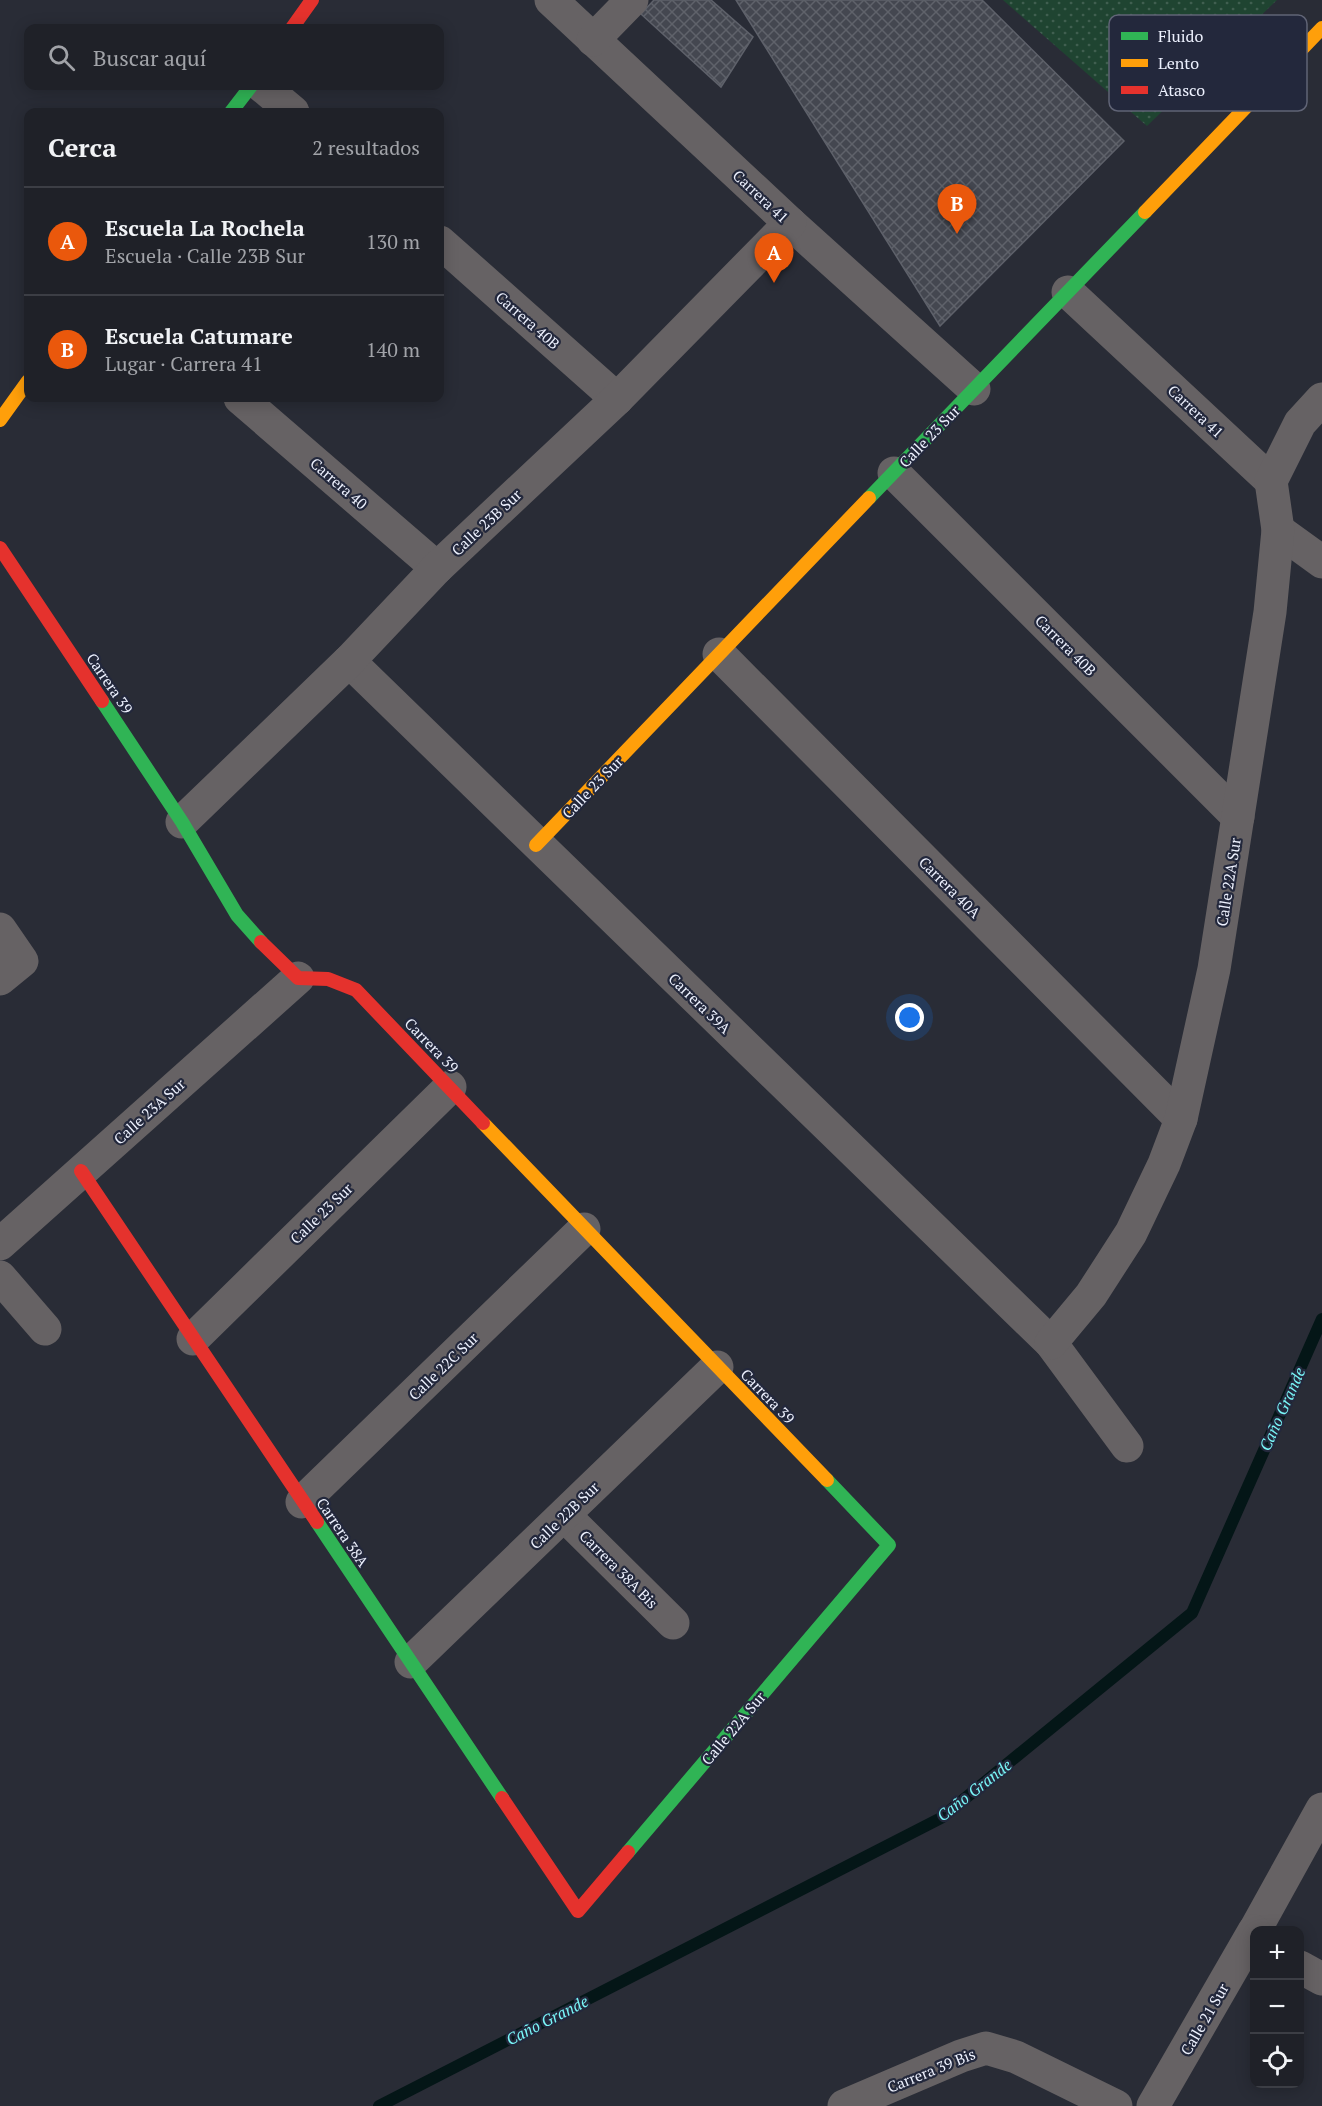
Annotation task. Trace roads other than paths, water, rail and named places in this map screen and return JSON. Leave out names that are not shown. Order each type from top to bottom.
[{"type":"street","points":[[295,24],[312,0]]},
{"type":"street","name":"Carrera 41","points":[[551,0],[789,223],[974,389]]},
{"type":"street","points":[[593,40],[632,0]]},
{"type":"street","name":"Calle 23 Sur","points":[[1307,44],[1322,28]]},
{"type":"street","points":[[234,108],[249,90]]},
{"type":"street","points":[[267,90],[288,108]]},
{"type":"street","name":"Calle 23 Sur","points":[[536,845],[1242,111]]},
{"type":"street","name":"Calle 23B Sur","points":[[182,822],[349,661],[437,568],[617,399],[789,223]]},
{"type":"street","name":"Carrera 40B","points":[[444,246],[617,399]]},
{"type":"street","name":"Carrera 41","points":[[1068,292],[1271,481]]},
{"type":"street","points":[[0,420],[24,387]]},
{"type":"street","points":[[1271,481],[1299,423],[1322,399]]},
{"type":"street","name":"Carrera 40","points":[[245,402],[437,568]]},
{"type":"street","name":"Carrera 40B","points":[[894,473],[1238,817]]},
{"type":"street","name":"Calle 22A Sur","points":[[1051,1343],[1091,1295],[1131,1233],[1164,1164],[1181,1119],[1214,969],[1270,612],[1278,530],[1271,481]]},
{"type":"street","points":[[1278,530],[1322,562]]},
{"type":"street","name":"Carrera 39","points":[[0,548],[182,822],[237,915],[268,950],[298,978],[328,979],[356,990],[889,1545]]},
{"type":"street","name":"Carrera 40A","points":[[719,654],[1181,1119]]},
{"type":"street","name":"Carrera 39A","points":[[349,661],[1051,1343],[1127,1446]]},
{"type":"street","points":[[0,929],[11,970]]},
{"type":"street","name":"Calle 23A Sur","points":[[0,1244],[298,978]]},
{"type":"street","name":"Calle 23 Sur","points":[[193,1339],[450,1088]]},
{"type":"street","name":"Carrera 38A","points":[[81,1171],[578,1911]]},
{"type":"street","name":"Calle 22C Sur","points":[[302,1502],[584,1229]]},
{"type":"street","points":[[0,1278],[45,1329]]},
{"type":"street","name":"Calle 22B Sur","points":[[411,1662],[717,1366]]},
{"type":"street","name":"Carrera 38A Bis","points":[[564,1515],[673,1623]]},
{"type":"street","name":"Calle 22A Sur","points":[[578,1911],[889,1545]]},
{"type":"street","name":"Calle 21 Sur","points":[[1260,1926],[1312,1850],[1322,1809]]},
{"type":"street","name":"Calle 21 Sur","points":[[1153,2106],[1250,1941]]},
{"type":"street","points":[[1304,1970],[1322,1979]]},
{"type":"street","name":"Carrera 39 Bis","points":[[844,2106],[986,2048],[1016,2057],[1116,2106]]},
{"type":"waterway","name":"Caño Grande","points":[[379,2106],[941,1818],[1192,1613],[1322,1319]]},
{"type":"place","name":"Escuela Catumare","points":[[957,234]]},
{"type":"place","name":"Escuela La Rochela","points":[[774,283]]}]
